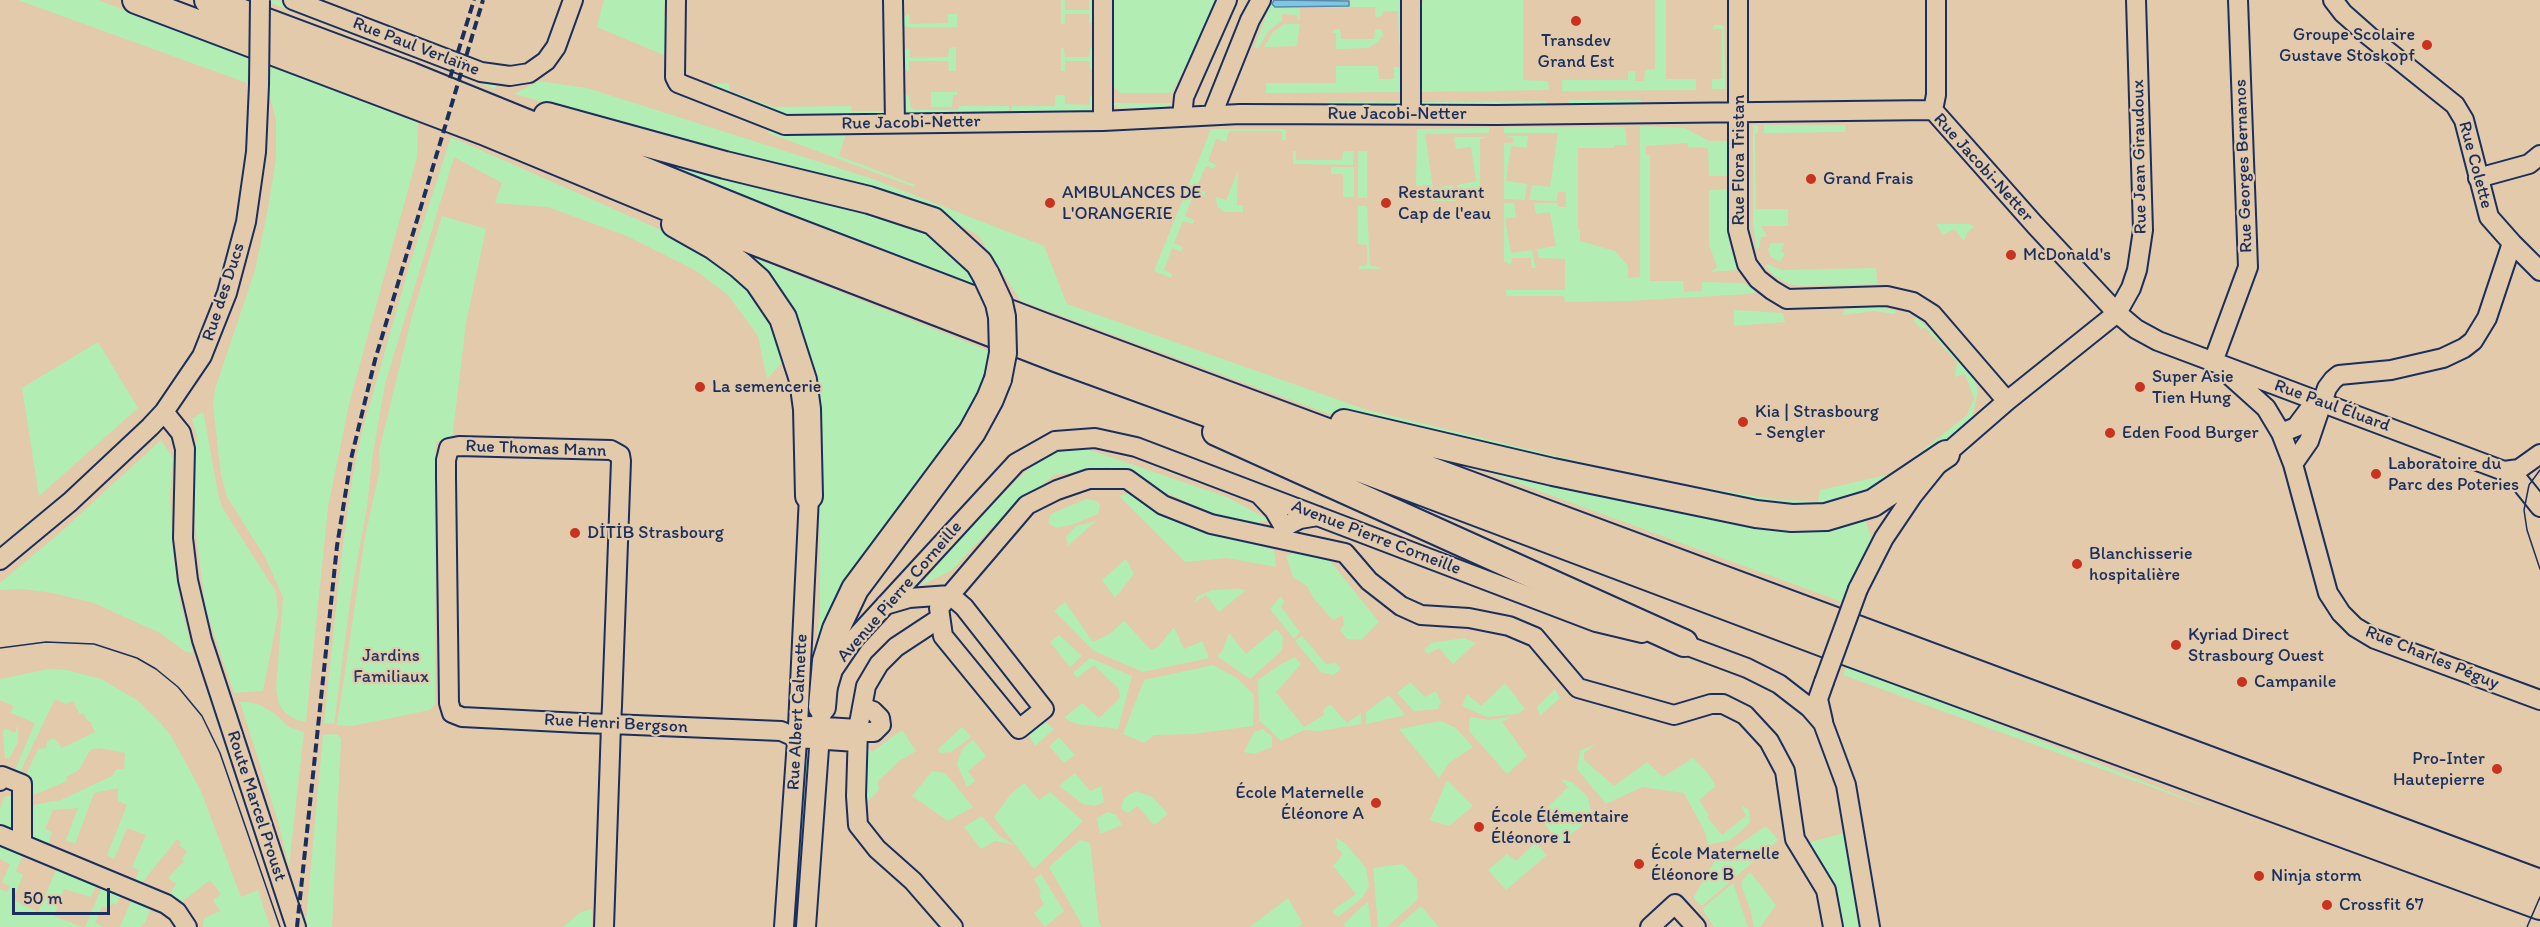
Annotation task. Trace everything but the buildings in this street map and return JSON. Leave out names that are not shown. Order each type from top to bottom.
[{"type":"highway","points":[[136,0],[483,131],[686,215],[1058,359],[1364,470],[1841,650],[2540,906]]},
{"type":"highway","points":[[208,0],[411,76],[776,224],[1045,327],[2540,883]]},
{"type":"highway","points":[[411,76],[476,90],[530,111],[591,129],[868,200],[933,221],[979,263],[999,303],[1002,317],[1003,353],[998,379],[972,432],[855,589],[836,629],[826,661],[821,724]]},
{"type":"highway","points":[[483,131],[684,229],[741,265],[758,281],[783,318],[803,380],[807,409],[809,496]]},
{"type":"highway","points":[[1045,327],[1366,430],[1756,514],[1807,519],[1858,509],[1889,494],[1946,454]]},
{"type":"highway","points":[[1058,359],[1684,643]]},
{"type":"street","name":"Rue des Ducs","points":[[0,560],[70,502],[164,412],[208,344],[235,268],[253,178],[259,85],[260,0]]},
{"type":"street","name":"Rue Paul Verlaine","points":[[293,0],[491,74],[519,75],[529,73],[541,65],[556,47],[573,0]]},
{"type":"street","name":"Rue Jacobi-Netter","points":[[676,0],[675,77],[678,83],[784,125],[1103,121],[1212,115],[1933,110],[1982,167],[2117,313]]},
{"type":"street","points":[[893,0],[895,123]]},
{"type":"street","points":[[1102,0],[1103,121]]},
{"type":"street","points":[[1182,117],[1184,97],[1227,0]]},
{"type":"street","points":[[1212,115],[1250,20],[1261,0]]},
{"type":"street","points":[[1411,0],[1411,114]]},
{"type":"street","name":"Rue Flora Tristan","points":[[1738,0],[1738,230],[1747,264],[1758,279],[1787,298],[1887,296],[1913,302],[1932,314],[2007,401]]},
{"type":"street","points":[[1933,110],[1936,95],[1936,0]]},
{"type":"street","name":"Rue Jean Giraudoux","points":[[1823,723],[1818,699],[1858,589],[1884,538],[1912,495],[1946,454],[2007,401],[2117,313],[2134,280],[2143,230],[2136,0]]},
{"type":"street","name":"Rue Georges Bernanos","points":[[2213,362],[2248,267],[2238,0]]},
{"type":"street","name":"Rue Colette","points":[[2333,0],[2343,13],[2369,36],[2455,105],[2464,120],[2489,217],[2540,271]]},
{"type":"street","points":[[2478,178],[2529,164],[2540,155]]},
{"type":"street","points":[[2294,464],[2309,441],[2327,388],[2339,375],[2391,370],[2443,358],[2473,341],[2487,318],[2512,243]]},
{"type":"street","name":"Rue Paul Éluard","points":[[2117,313],[2150,337],[2504,471],[2520,482],[2540,507]]},
{"type":"street","name":"Rue Charles Péguy","points":[[2213,362],[2266,408],[2281,433],[2294,464],[2328,593],[2333,603],[2355,627],[2375,639],[2540,700]]},
{"type":"street","points":[[2281,433],[2296,427],[2311,407],[2321,402]]},
{"type":"street","name":"Route Marcel Proust","points":[[164,412],[177,426],[183,440],[185,467],[183,538],[187,571],[200,632],[215,685],[296,927]]},
{"type":"street","name":"Avenue Pierre Corneille","points":[[821,724],[830,678],[838,661],[854,639],[1016,462],[1055,441],[1095,438],[1113,441],[1136,447],[1596,622],[1684,643],[1779,684],[1810,708],[1823,723],[1838,759],[1846,785],[1868,924]]},
{"type":"street","name":"Rue Thomas Mann","points":[[452,713],[449,703],[446,513],[446,460],[449,448],[459,446],[611,450],[617,452],[621,461],[611,724]]},
{"type":"street","points":[[2504,471],[2519,469],[2540,454]]},
{"type":"street","points":[[885,605],[909,598],[950,595],[964,607],[1044,709],[1019,729],[943,636],[939,608],[950,595],[1027,505],[1058,490],[1089,479],[1127,479],[1162,505],[1211,524],[1280,533],[1345,553],[1369,581],[1401,606],[1421,615],[1479,620],[1509,626],[1534,637],[1578,688],[1674,715],[1711,704],[1723,704],[1745,715],[1769,741],[1785,771],[1795,839],[1826,890],[1833,927]]},
{"type":"street","points":[[1256,492],[1274,510],[1280,533]]},
{"type":"street","name":"Rue Albert Calmette","points":[[784,927],[792,732],[809,496]]},
{"type":"street","points":[[1280,533],[1300,519],[1319,516]]},
{"type":"street","points":[[940,618],[896,647],[879,664],[866,686],[858,734],[858,825],[877,849],[913,881],[953,927]]},
{"type":"street","name":"Rue Henri Bergson","points":[[452,713],[462,717],[792,732],[821,724],[858,734]]},
{"type":"street","points":[[604,927],[611,724]]},
{"type":"street","name":"Rue Albert Calmette","points":[[806,927],[821,724]]},
{"type":"street","points":[[0,781],[2,776],[22,784],[22,844]]},
{"type":"street","points":[[0,835],[166,904],[177,912],[187,927]]},
{"type":"street","points":[[1650,927],[1675,904],[1684,923]]},
{"type":"green space","points":[[18,0],[98,0],[249,57],[247,83]]},
{"type":"green space","points":[[263,0],[278,0],[497,83],[495,89]]},
{"type":"green space","points":[[604,0],[665,0],[664,16],[671,22],[667,65],[664,65],[666,56],[597,27]]},
{"type":"green space","points":[[1061,0],[1065,0],[1065,10],[1089,10],[1089,0],[1093,1],[1095,20],[1089,24],[1089,14],[1065,14],[1065,24],[1061,24]]},
{"type":"green space","points":[[1110,0],[1215,0],[1200,38],[1172,93],[1120,93],[1110,83]]},
{"type":"green space","points":[[1272,0],[1272,4],[1349,6],[1349,0],[1401,0],[1402,43],[1399,45],[1398,11],[1383,11],[1382,16],[1375,17],[1375,7],[1300,8],[1300,20],[1297,15],[1282,14],[1282,21],[1269,30],[1258,48],[1254,48]]},
{"type":"green space","points":[[1424,0],[1523,0],[1523,80],[1548,81],[1549,90],[1417,92],[1418,5]]},
{"type":"green space","points":[[1655,0],[1666,0],[1666,79],[1696,79],[1696,90],[1562,91],[1562,80],[1628,80],[1628,71],[1635,71],[1635,81],[1644,81],[1645,70],[1655,69]]},
{"type":"green space","points":[[909,14],[910,24],[948,23],[948,14],[957,14],[957,27],[906,27],[901,22],[902,17]]},
{"type":"green space","points":[[1285,24],[1300,24],[1297,46],[1264,47],[1273,32]]},
{"type":"green space","points":[[1714,25],[1724,25],[1725,89],[1712,89],[1712,79],[1722,79],[1722,29],[1712,29]]},
{"type":"green space","points":[[1334,29],[1340,29],[1341,39],[1374,39],[1375,29],[1381,29],[1383,35],[1378,42],[1368,48],[1336,49]]},
{"type":"green space","points":[[956,47],[956,71],[949,71],[948,61],[909,61],[909,72],[901,66],[903,51],[909,48],[910,58],[948,57],[949,48]]},
{"type":"green space","points":[[1061,47],[1064,48],[1065,57],[1089,57],[1090,48],[1093,48],[1095,68],[1090,70],[1089,61],[1065,61],[1065,71],[1061,71]]},
{"type":"green space","points":[[268,64],[418,123],[417,157],[349,404],[328,507],[306,722],[285,713],[279,704],[276,689],[283,597],[265,557],[227,497],[221,475],[213,406],[215,389],[255,270],[268,209],[276,158],[276,120],[268,88]]},
{"type":"green space","points":[[1336,66],[1378,66],[1379,79],[1394,79],[1394,67],[1399,67],[1404,74],[1405,92],[1266,93],[1266,83],[1336,83]]},
{"type":"green space","points":[[539,81],[587,88],[873,179],[1044,246],[1067,304],[1367,410],[1597,466],[1595,486],[1864,516],[1873,544],[1859,567],[1845,603],[1021,301],[979,236],[932,208],[514,94]]},
{"type":"green space","points":[[729,83],[730,91],[774,107],[851,106],[852,111],[887,111],[884,114],[780,114],[708,87],[711,84]]},
{"type":"green space","points":[[931,92],[957,92],[957,95],[953,95],[952,107],[931,107]]},
{"type":"green space","points":[[906,94],[909,96],[911,108],[915,110],[958,110],[959,106],[1009,106],[1009,113],[910,114],[903,107],[902,97]]},
{"type":"green space","points":[[1055,95],[1065,95],[1065,104],[1090,105],[1090,95],[1093,96],[1095,99],[1094,113],[1011,114],[1012,106],[1055,106]]},
{"type":"green space","points":[[1568,100],[1641,100],[1641,105],[1571,106]]},
{"type":"green space","points":[[1548,101],[1545,106],[1425,106],[1420,102]]},
{"type":"green space","points":[[1327,102],[1401,102],[1396,106],[1338,108]]},
{"type":"green space","points":[[1111,103],[1174,103],[1163,108],[1118,108]]},
{"type":"green space","points":[[1753,125],[1758,126],[1758,133],[1755,134],[1756,209],[1788,209],[1788,226],[1761,226],[1767,236],[1761,237],[1759,248],[1756,249],[1753,223]]},
{"type":"green space","points":[[1764,125],[1845,125],[1845,132],[1764,133]]},
{"type":"green space","points":[[1640,126],[1685,128],[1709,141],[1728,141],[1728,176],[1709,176],[1708,148],[1688,147],[1687,143],[1646,146],[1646,155],[1650,155],[1650,281],[1683,281],[1684,292],[1702,291],[1702,282],[1744,283],[1756,292],[1628,301],[1565,302],[1564,296],[1506,296],[1506,290],[1565,290],[1565,259],[1539,258],[1537,249],[1556,246],[1550,212],[1536,214],[1534,203],[1558,203],[1558,207],[1566,207],[1566,192],[1558,192],[1557,201],[1529,200],[1532,185],[1550,187],[1558,133],[1504,133],[1504,127],[1625,127],[1627,145],[1615,145],[1614,148],[1578,148],[1578,229],[1580,229],[1580,241],[1615,251],[1628,266],[1628,278],[1640,277]]},
{"type":"green space","points":[[1489,128],[1489,133],[1425,134],[1433,188],[1453,185],[1455,201],[1432,201],[1430,185],[1416,186],[1417,129]]},
{"type":"green space","points":[[1211,129],[1286,129],[1286,140],[1282,140],[1281,131],[1229,131],[1226,142],[1216,139],[1208,161],[1216,165],[1214,169],[1206,166],[1196,188],[1205,192],[1204,197],[1194,193],[1185,216],[1194,220],[1193,224],[1183,221],[1174,243],[1183,247],[1181,252],[1172,248],[1164,270],[1172,274],[1171,278],[1154,271]]},
{"type":"green space","points":[[769,130],[847,131],[839,156],[915,185],[914,187],[768,133]]},
{"type":"green space","points":[[1504,136],[1528,136],[1527,148],[1511,146],[1506,181],[1527,184],[1525,200],[1504,199],[1504,143],[1513,143],[1514,138]]},
{"type":"green space","points":[[451,137],[679,238],[730,272],[745,288],[768,318],[786,358],[767,379],[758,336],[728,295],[695,270],[627,236],[548,207],[495,203],[502,183],[454,157],[385,384],[351,595],[334,724],[324,723],[341,562],[351,486],[362,432],[411,260]]},
{"type":"green space","points":[[1454,137],[1489,137],[1480,139],[1480,198],[1489,200],[1459,199],[1457,185],[1476,181],[1471,147],[1456,149]]},
{"type":"green space","points":[[613,144],[849,206],[936,234],[963,257],[985,292]]},
{"type":"green space","points":[[1293,151],[1296,151],[1296,160],[1342,160],[1343,151],[1354,151],[1353,165],[1293,164]]},
{"type":"green space","points":[[1358,151],[1367,151],[1367,198],[1358,198]]},
{"type":"green space","points":[[1331,167],[1354,167],[1354,197],[1343,197],[1343,174],[1331,174]]},
{"type":"green space","points":[[1238,171],[1237,205],[1243,205],[1243,212],[1224,212],[1217,206],[1216,197],[1226,200]]},
{"type":"green space","points":[[1728,189],[1729,244],[1738,270],[1710,272],[1717,267],[1709,245],[1709,190]]},
{"type":"green space","points":[[1504,203],[1514,203],[1516,217],[1505,219],[1511,253],[1532,250],[1536,268],[1531,268],[1531,258],[1512,258],[1511,265],[1504,261]]},
{"type":"green space","points":[[1358,206],[1367,206],[1370,266],[1380,267],[1380,269],[1359,269],[1359,266],[1367,266],[1367,245],[1358,244]]},
{"type":"green space","name":"Jardins Familiaux","points":[[442,216],[486,229],[466,323],[452,441],[436,441],[435,704],[430,710],[352,726],[337,725],[365,537],[380,469],[379,451],[412,316]]},
{"type":"green space","points":[[1936,224],[1970,224],[1974,227],[1967,233],[1964,241],[1954,229],[1943,235]]},
{"type":"green space","points":[[1771,243],[1785,243],[1781,251],[1785,254],[1780,262],[1771,257],[1768,250]]},
{"type":"green space","points":[[749,256],[994,353],[984,403],[885,540],[817,702],[809,702],[820,612],[820,476],[817,392],[807,349],[794,314]]},
{"type":"green space","points":[[1767,264],[1782,270],[1876,268],[1877,284],[1798,286],[1773,275],[1765,266]]},
{"type":"green space","points":[[1876,307],[1896,310],[1895,314],[1874,311],[1843,315],[1844,309]]},
{"type":"green space","points":[[1734,310],[1783,313],[1785,322],[1734,326]]},
{"type":"green space","points":[[1915,317],[1938,336],[1974,379],[1978,390],[1973,415],[1977,419],[1901,481],[1824,510],[1692,493],[1694,486],[1778,500],[1818,501],[1820,490],[1891,474],[1907,463],[1967,415],[1974,398],[1965,374],[1955,377],[1957,362],[1925,327],[1921,329],[1914,321]]},
{"type":"green space","points":[[98,342],[138,408],[39,496],[22,388]]},
{"type":"green space","points":[[202,412],[222,507],[276,592],[278,615],[263,691],[234,693],[206,610],[195,526],[193,472],[197,435],[192,419]]},
{"type":"green space","points":[[161,440],[173,458],[170,496],[173,553],[180,602],[193,653],[186,652],[160,633],[94,603],[53,593],[23,589],[0,590],[0,583],[62,531]]},
{"type":"green space","points":[[1078,446],[1227,497],[1269,520],[1244,527],[1108,467],[1054,475],[991,528],[952,570],[920,586],[972,524],[1047,451]]},
{"type":"green space","points":[[1132,492],[1194,527],[1274,550],[1276,567],[1227,558],[1185,562],[1119,496]]},
{"type":"green space","points":[[1086,499],[1097,501],[1100,505],[1098,514],[1071,525],[1056,528],[1048,523],[1051,514]]},
{"type":"green space","points":[[1096,521],[1068,547],[1066,537],[1076,526]]},
{"type":"green space","points":[[1304,549],[1331,562],[1379,622],[1361,640],[1347,639],[1340,630],[1344,625],[1343,615],[1333,620],[1314,599],[1307,586],[1293,577],[1286,556]]},
{"type":"green space","points":[[1126,559],[1134,574],[1115,598],[1102,580]]},
{"type":"green space","points":[[1212,590],[1246,590],[1219,612],[1206,595],[1194,603],[1197,597]]},
{"type":"green space","points":[[1281,596],[1284,602],[1281,607],[1300,632],[1294,639],[1270,609]]},
{"type":"green space","points":[[1065,602],[1093,642],[1111,633],[1124,621],[1151,650],[1158,647],[1174,627],[1184,649],[1202,641],[1209,658],[1143,672],[1094,651],[1054,611]]},
{"type":"green space","points":[[1276,629],[1283,637],[1282,650],[1250,679],[1217,656],[1223,650],[1229,633],[1246,654]]},
{"type":"green space","points":[[1059,635],[1082,656],[1070,667],[1050,642]]},
{"type":"green space","points":[[1302,636],[1326,664],[1335,663],[1340,667],[1339,671],[1333,675],[1321,672],[1295,641]]},
{"type":"green space","points":[[1464,638],[1476,643],[1453,664],[1439,648],[1428,654],[1424,650],[1431,643]]},
{"type":"green space","points":[[1295,657],[1301,664],[1276,692],[1304,727],[1324,715],[1323,710],[1330,704],[1347,723],[1361,713],[1361,724],[1320,731],[1304,730],[1281,741],[1259,720],[1258,680]]},
{"type":"green space","points":[[1090,658],[1132,676],[1118,729],[1076,724],[1064,718],[1082,703],[1099,718],[1120,698],[1119,689],[1094,665],[1077,678],[1073,673]]},
{"type":"green space","points":[[1847,664],[2220,812],[1843,675]]},
{"type":"green space","points":[[1213,665],[1237,678],[1254,695],[1253,726],[1193,734],[1154,735],[1145,743],[1123,734],[1144,680]]},
{"type":"green space","points":[[49,669],[67,670],[101,679],[137,700],[158,720],[171,736],[200,789],[241,897],[258,890],[270,927],[203,927],[204,918],[220,911],[213,900],[221,894],[210,880],[182,902],[169,895],[176,884],[168,878],[184,861],[182,859],[187,851],[179,845],[181,842],[177,839],[141,884],[135,881],[139,870],[132,867],[146,835],[127,828],[114,859],[107,855],[127,805],[118,801],[118,788],[94,793],[75,844],[66,840],[78,808],[53,810],[45,829],[52,832],[48,845],[32,839],[29,835],[32,805],[61,800],[112,776],[117,769],[124,769],[125,753],[100,748],[90,750],[79,770],[66,777],[67,781],[31,796],[31,777],[26,775],[38,749],[46,748],[47,741],[54,738],[62,748],[95,732],[83,713],[80,715],[73,701],[66,704],[55,699],[20,772],[15,770],[35,723],[11,713],[13,706],[0,700],[0,679]]},
{"type":"green space","points":[[1410,682],[1425,697],[1436,691],[1441,702],[1438,709],[1414,711],[1397,693]]},
{"type":"green space","points":[[1505,683],[1525,709],[1518,714],[1487,717],[1462,706],[1467,694],[1481,706]]},
{"type":"green space","points":[[1555,689],[1560,698],[1540,716],[1537,707]]},
{"type":"green space","points":[[1389,695],[1405,715],[1366,724],[1366,712]]},
{"type":"green space","points":[[240,702],[260,705],[275,714],[289,727],[304,732],[289,866],[278,821]]},
{"type":"green space","points":[[1470,717],[1488,720],[1511,717],[1502,722],[1527,756],[1507,774],[1469,731]]},
{"type":"green space","points":[[1043,720],[1054,729],[1035,746],[1027,733]]},
{"type":"green space","points":[[1441,721],[1456,728],[1473,747],[1449,763],[1439,778],[1399,729]]},
{"type":"green space","points":[[18,724],[18,742],[9,759],[5,758],[3,732],[5,728],[15,733]]},
{"type":"green space","points":[[962,727],[971,737],[951,752],[940,753],[938,750],[940,747]]},
{"type":"green space","points":[[1263,729],[1272,737],[1272,747],[1254,754],[1244,752],[1254,732]]},
{"type":"green space","points":[[902,730],[916,751],[899,761],[878,781],[879,790],[862,807],[865,746],[872,752]]},
{"type":"green space","points":[[337,734],[341,738],[332,927],[308,927],[306,920],[323,735]]},
{"type":"green space","points":[[1059,737],[1075,755],[1064,763],[1049,746]]},
{"type":"green space","points":[[973,740],[986,756],[968,771],[975,781],[967,787],[957,764],[962,749]]},
{"type":"green space","points":[[1597,743],[1584,753],[1584,760],[1614,786],[1647,762],[1663,777],[1693,758],[1707,772],[1716,786],[1699,800],[1709,815],[1707,817],[1722,835],[1746,816],[1741,805],[1749,810],[1750,823],[1730,840],[1708,845],[1705,832],[1684,793],[1642,787],[1606,804],[1577,769],[1580,751]]},
{"type":"green space","points":[[805,762],[810,762],[799,927],[794,927]]},
{"type":"green space","points":[[932,771],[945,773],[973,807],[948,821],[912,796]]},
{"type":"green space","points":[[1075,773],[1090,791],[1101,786],[1104,802],[1095,806],[1083,804],[1059,786]]},
{"type":"green space","points":[[1561,779],[1572,782],[1588,797],[1592,817],[1561,843],[1538,817],[1568,787]]},
{"type":"green space","points":[[1447,780],[1473,806],[1449,826],[1430,820]]},
{"type":"green space","points":[[1024,783],[1039,800],[1050,792],[1083,821],[1034,869],[994,817],[1010,795]]},
{"type":"green space","points":[[1136,791],[1152,797],[1168,814],[1154,825],[1137,806],[1128,813],[1121,809],[1124,798]]},
{"type":"green space","points":[[4,797],[15,798],[14,826],[8,828],[0,826],[0,809]]},
{"type":"green space","points":[[1108,812],[1116,815],[1122,825],[1100,834],[1097,818]]},
{"type":"green space","points":[[982,816],[999,836],[1015,845],[995,841],[981,849],[964,827]]},
{"type":"green space","points":[[1766,826],[1778,840],[1702,906],[1693,898],[1715,861]]},
{"type":"green space","points":[[1844,833],[1857,890],[1860,927],[1839,927],[1828,878],[1808,843]]},
{"type":"green space","points":[[1335,837],[1346,844],[1366,868],[1369,886],[1363,897],[1338,917],[1332,911],[1356,894],[1333,866],[1343,854],[1336,847],[1338,844]]},
{"type":"green space","points":[[1080,840],[1090,843],[1101,927],[1083,927],[1049,867]]},
{"type":"green space","points":[[1535,843],[1547,855],[1506,890],[1488,870],[1507,854],[1516,861]]},
{"type":"green space","points":[[0,846],[23,855],[16,871],[23,875],[13,900],[38,912],[56,870],[96,886],[91,897],[64,889],[54,916],[82,927],[0,927],[0,889],[7,892],[10,886],[2,882],[10,864],[0,859]]},
{"type":"green space","points":[[1403,864],[1417,879],[1418,899],[1387,927],[1378,927],[1373,868]]},
{"type":"green space","points":[[1750,872],[1776,905],[1760,927],[1754,927],[1751,911],[1742,888],[1742,881]]},
{"type":"green space","points":[[1041,874],[1064,911],[1045,927],[1034,913],[1044,905],[1039,894],[1041,891],[1034,879]]},
{"type":"green space","points":[[1733,883],[1748,927],[1714,927],[1702,909]]},
{"type":"green space","points":[[102,887],[121,895],[116,905],[112,903],[109,909],[102,906],[95,923],[104,927],[85,927]]},
{"type":"green space","points":[[1288,898],[1303,924],[1297,927],[1250,927]]},
{"type":"green space","points":[[132,899],[151,907],[145,923],[141,927],[120,927]]},
{"type":"green space","points":[[1368,901],[1371,927],[1345,927],[1344,924]]},
{"type":"green space","points":[[1421,906],[1439,927],[1397,927]]},
{"type":"green space","points":[[592,909],[592,927],[563,927],[581,912]]},
{"type":"water","points":[[1274,0],[1349,1],[1349,6],[1275,7],[1272,4]]},
{"type":"tram line","points":[[2540,470],[2529,485],[2524,510],[2527,530],[2540,569]]},
{"type":"tram line","points":[[0,648],[46,642],[94,644],[137,658],[156,669],[178,687],[202,716],[220,753],[280,927]]},
{"type":"tram line","points":[[2527,927],[2540,897]]},
{"type":"railway","points":[[450,78],[474,0]]},
{"type":"railway","points":[[297,927],[337,546],[351,459],[375,360],[483,0]]},
{"type":"place","name":"Transdev Grand Est","points":[[1576,21]]},
{"type":"place","name":"Groupe Scolaire Gustave Stoskopf","points":[[2427,45]]},
{"type":"place","name":"Grand Frais","points":[[1811,179]]},
{"type":"place","name":"AMBULANCES DE L'ORANGERIE","points":[[1050,203]]},
{"type":"place","name":"Restaurant Cap de l'eau","points":[[1386,203]]},
{"type":"place","name":"McDonald's","points":[[2011,255]]},
{"type":"place","name":"La semencerie","points":[[700,387]]},
{"type":"place","name":"Super Asie Tien Hung","points":[[2140,387]]},
{"type":"place","name":"Kia | Strasbourg - Sengler","points":[[1743,422]]},
{"type":"place","name":"Eden Food Burger","points":[[2110,433]]},
{"type":"place","name":"Laboratoire du Parc des Poteries","points":[[2376,474]]},
{"type":"place","name":"DİTİB Strasbourg","points":[[575,533]]},
{"type":"place","name":"Blanchisserie hospitalière","points":[[2077,564]]},
{"type":"place","name":"Kyriad Direct Strasbourg Ouest","points":[[2176,645]]},
{"type":"place","name":"Campanile","points":[[2242,682]]},
{"type":"place","name":"Pro-Inter Hautepierre","points":[[2497,769]]},
{"type":"place","name":"École Maternelle Éléonore A","points":[[1376,803]]},
{"type":"place","name":"École Élémentaire Éléonore 1","points":[[1479,827]]},
{"type":"place","name":"École Maternelle Éléonore B","points":[[1639,864]]},
{"type":"place","name":"Ninja storm","points":[[2259,876]]},
{"type":"place","name":"Crossfit 67","points":[[2327,905]]}]
